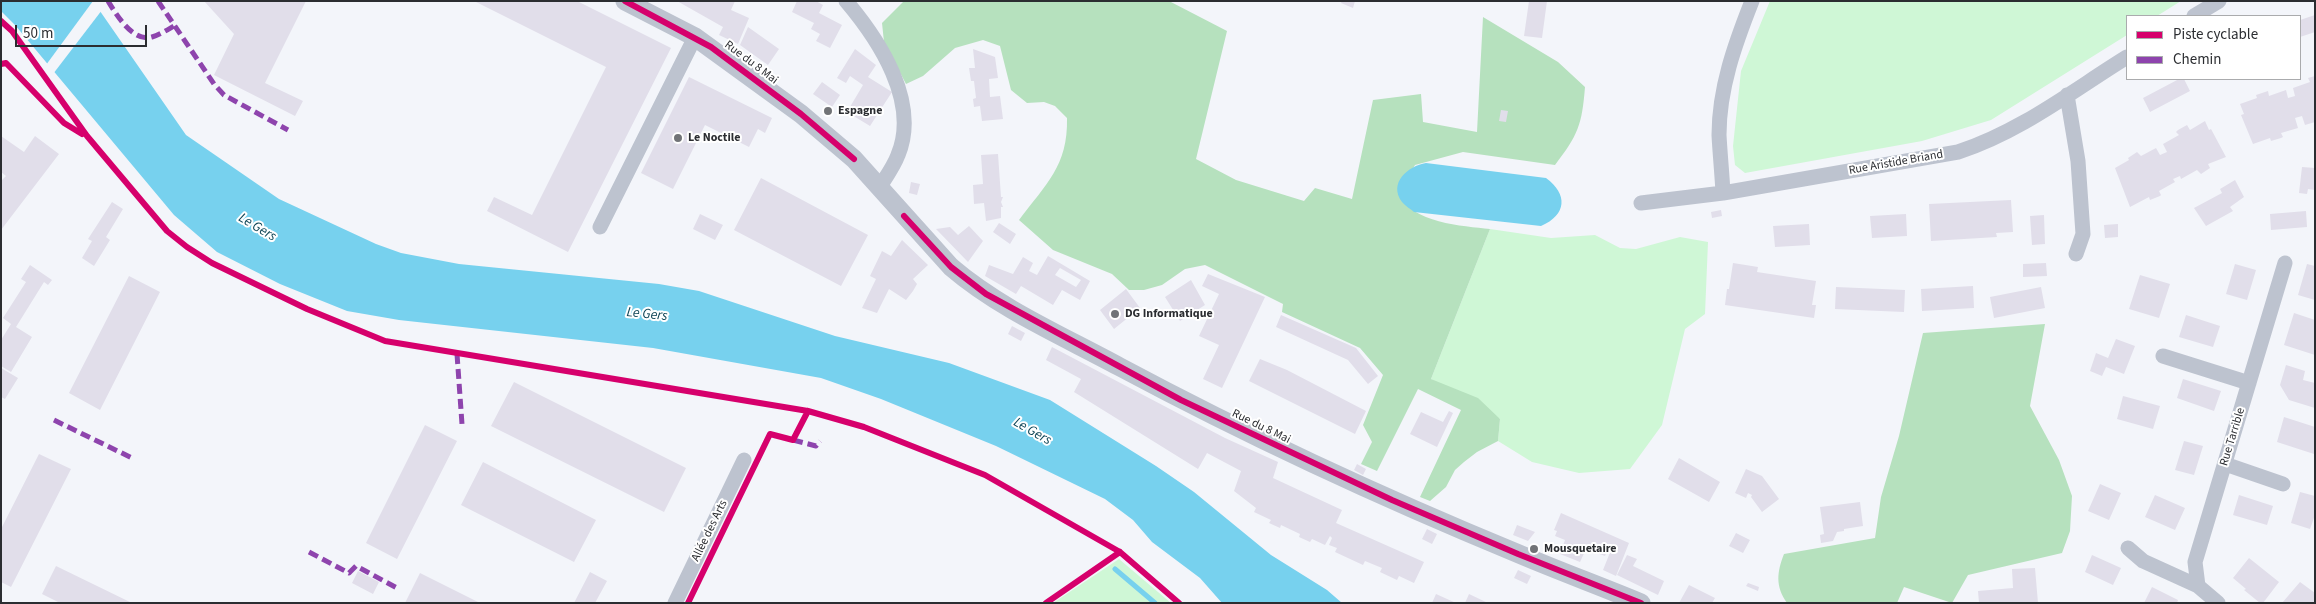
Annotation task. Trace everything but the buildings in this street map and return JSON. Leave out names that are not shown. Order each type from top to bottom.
[{"type":"street","name":"Rue du 8 Mai","points":[[625,1],[695,37],[800,114],[854,159],[950,267],[966,280],[1016,312],[1181,400],[1284,450],[1392,500],[1518,554],[1641,603]]},
{"type":"street","points":[[846,1],[867,26],[884,54],[896,80],[902,106],[903,128],[899,154],[879,188]]},
{"type":"street","points":[[1724,192],[1719,134],[1724,85],[1734,46],[1752,1]]},
{"type":"street","points":[[2196,15],[2219,1]]},
{"type":"street","points":[[600,227],[695,37]]},
{"type":"street","name":"Rue Aristide Briand","points":[[1641,203],[1724,192],[1958,152],[1987,143],[2015,129],[2126,58]]},
{"type":"street","points":[[2067,94],[2078,161],[2083,234],[2076,254]]},
{"type":"street","name":"Rue Tarrible","points":[[2198,586],[2195,562],[2285,263]]},
{"type":"street","points":[[2163,356],[2248,383]]},
{"type":"street","name":"Allée des Arts","points":[[675,603],[744,460]]},
{"type":"street","points":[[2225,464],[2283,484]]},
{"type":"street","points":[[2128,548],[2144,562],[2198,586],[2218,603]]},
{"type":"green space","points":[[904,1],[1169,1],[1227,31],[1196,159],[1236,180],[1304,201],[1315,188],[1352,199],[1373,100],[1421,94],[1423,122],[1477,132],[1483,17],[1558,62],[1585,87],[1578,129],[1569,146],[1555,165],[1463,152],[1415,165],[1399,194],[1405,204],[1426,217],[1453,224],[1490,229],[1431,379],[1478,398],[1500,419],[1498,441],[1477,452],[1464,462],[1455,470],[1446,487],[1430,501],[1420,497],[1461,410],[1418,389],[1377,471],[1361,464],[1372,442],[1363,425],[1383,375],[1360,348],[1282,312],[1283,304],[1205,265],[1185,269],[1162,285],[1144,290],[1129,290],[1112,274],[1053,250],[1019,220],[1054,174],[1064,149],[1067,118],[1055,106],[1044,102],[1027,103],[1011,90],[1000,46],[983,40],[955,48],[923,76],[906,84],[884,42],[882,23]]},
{"type":"green space","points":[[1770,1],[2181,1],[2159,15],[2126,15],[2126,36],[1991,120],[1922,141],[1745,173],[1735,165],[1733,146],[1741,71]]},
{"type":"green space","points":[[1490,229],[1551,238],[1595,235],[1620,248],[1636,249],[1680,237],[1708,242],[1705,314],[1685,329],[1662,425],[1630,469],[1579,473],[1532,462],[1498,441],[1500,419],[1431,379]]},
{"type":"green space","points":[[2045,324],[2030,406],[2059,460],[2072,496],[2070,531],[2062,553],[1968,575],[1952,603],[1904,587],[1897,603],[1787,603],[1780,591],[1778,579],[1784,554],[1875,538],[1881,497],[1899,436],[1923,333]]},
{"type":"green space","points":[[1119,559],[1171,603],[1053,603]]},
{"type":"water","name":"Le Gers","points":[[1,1],[93,1],[186,135],[279,199],[376,244],[401,253],[459,264],[659,284],[699,291],[835,336],[949,363],[1050,400],[1194,492],[1271,555],[1327,590],[1342,603],[1222,603],[1200,578],[1152,542],[1133,520],[1105,499],[996,446],[881,399],[821,378],[653,348],[399,320],[347,311],[280,284],[217,252],[174,215],[15,25],[1,11]]},
{"type":"water","points":[[1426,163],[1546,178],[1553,184],[1561,197],[1560,210],[1556,216],[1541,226],[1414,212],[1403,203],[1398,195],[1397,188],[1402,177],[1407,172]]},
{"type":"pier","points":[[93,1],[96,1],[102,10],[53,74],[46,65]]},
{"type":"waterway","points":[[1115,569],[1155,603]]},
{"type":"marked path","points":[[108,1],[126,26],[138,36],[152,37],[174,26]]},
{"type":"marked path","points":[[158,1],[214,84],[224,95],[288,130]]},
{"type":"marked path","points":[[457,354],[462,424]]},
{"type":"marked path","points":[[54,420],[132,458]]},
{"type":"marked path","points":[[793,440],[816,446],[820,441]]},
{"type":"marked path","points":[[309,552],[349,573],[356,566],[399,589]]},
{"type":"cycle path","points":[[625,1],[711,47],[801,114],[854,159]]},
{"type":"cycle path","points":[[1,21],[12,31],[87,136],[167,231],[212,263],[307,309],[385,341],[808,411],[864,427],[985,475],[1120,552],[1179,603]]},
{"type":"cycle path","points":[[1,64],[6,63],[64,123],[82,134]]},
{"type":"cycle path","points":[[904,216],[951,267],[986,294],[1181,400],[1392,500],[1518,554],[1641,603]]},
{"type":"cycle path","points":[[688,603],[770,434],[793,440],[808,411]]},
{"type":"cycle path","points":[[1046,603],[1120,552]]},
{"type":"place","name":"Espagne","points":[[828,111]]},
{"type":"place","name":"Le Noctile","points":[[678,138]]},
{"type":"place","name":"DG Informatique","points":[[1115,314]]},
{"type":"place","name":"Mousquetaire","points":[[1534,549]]}]
